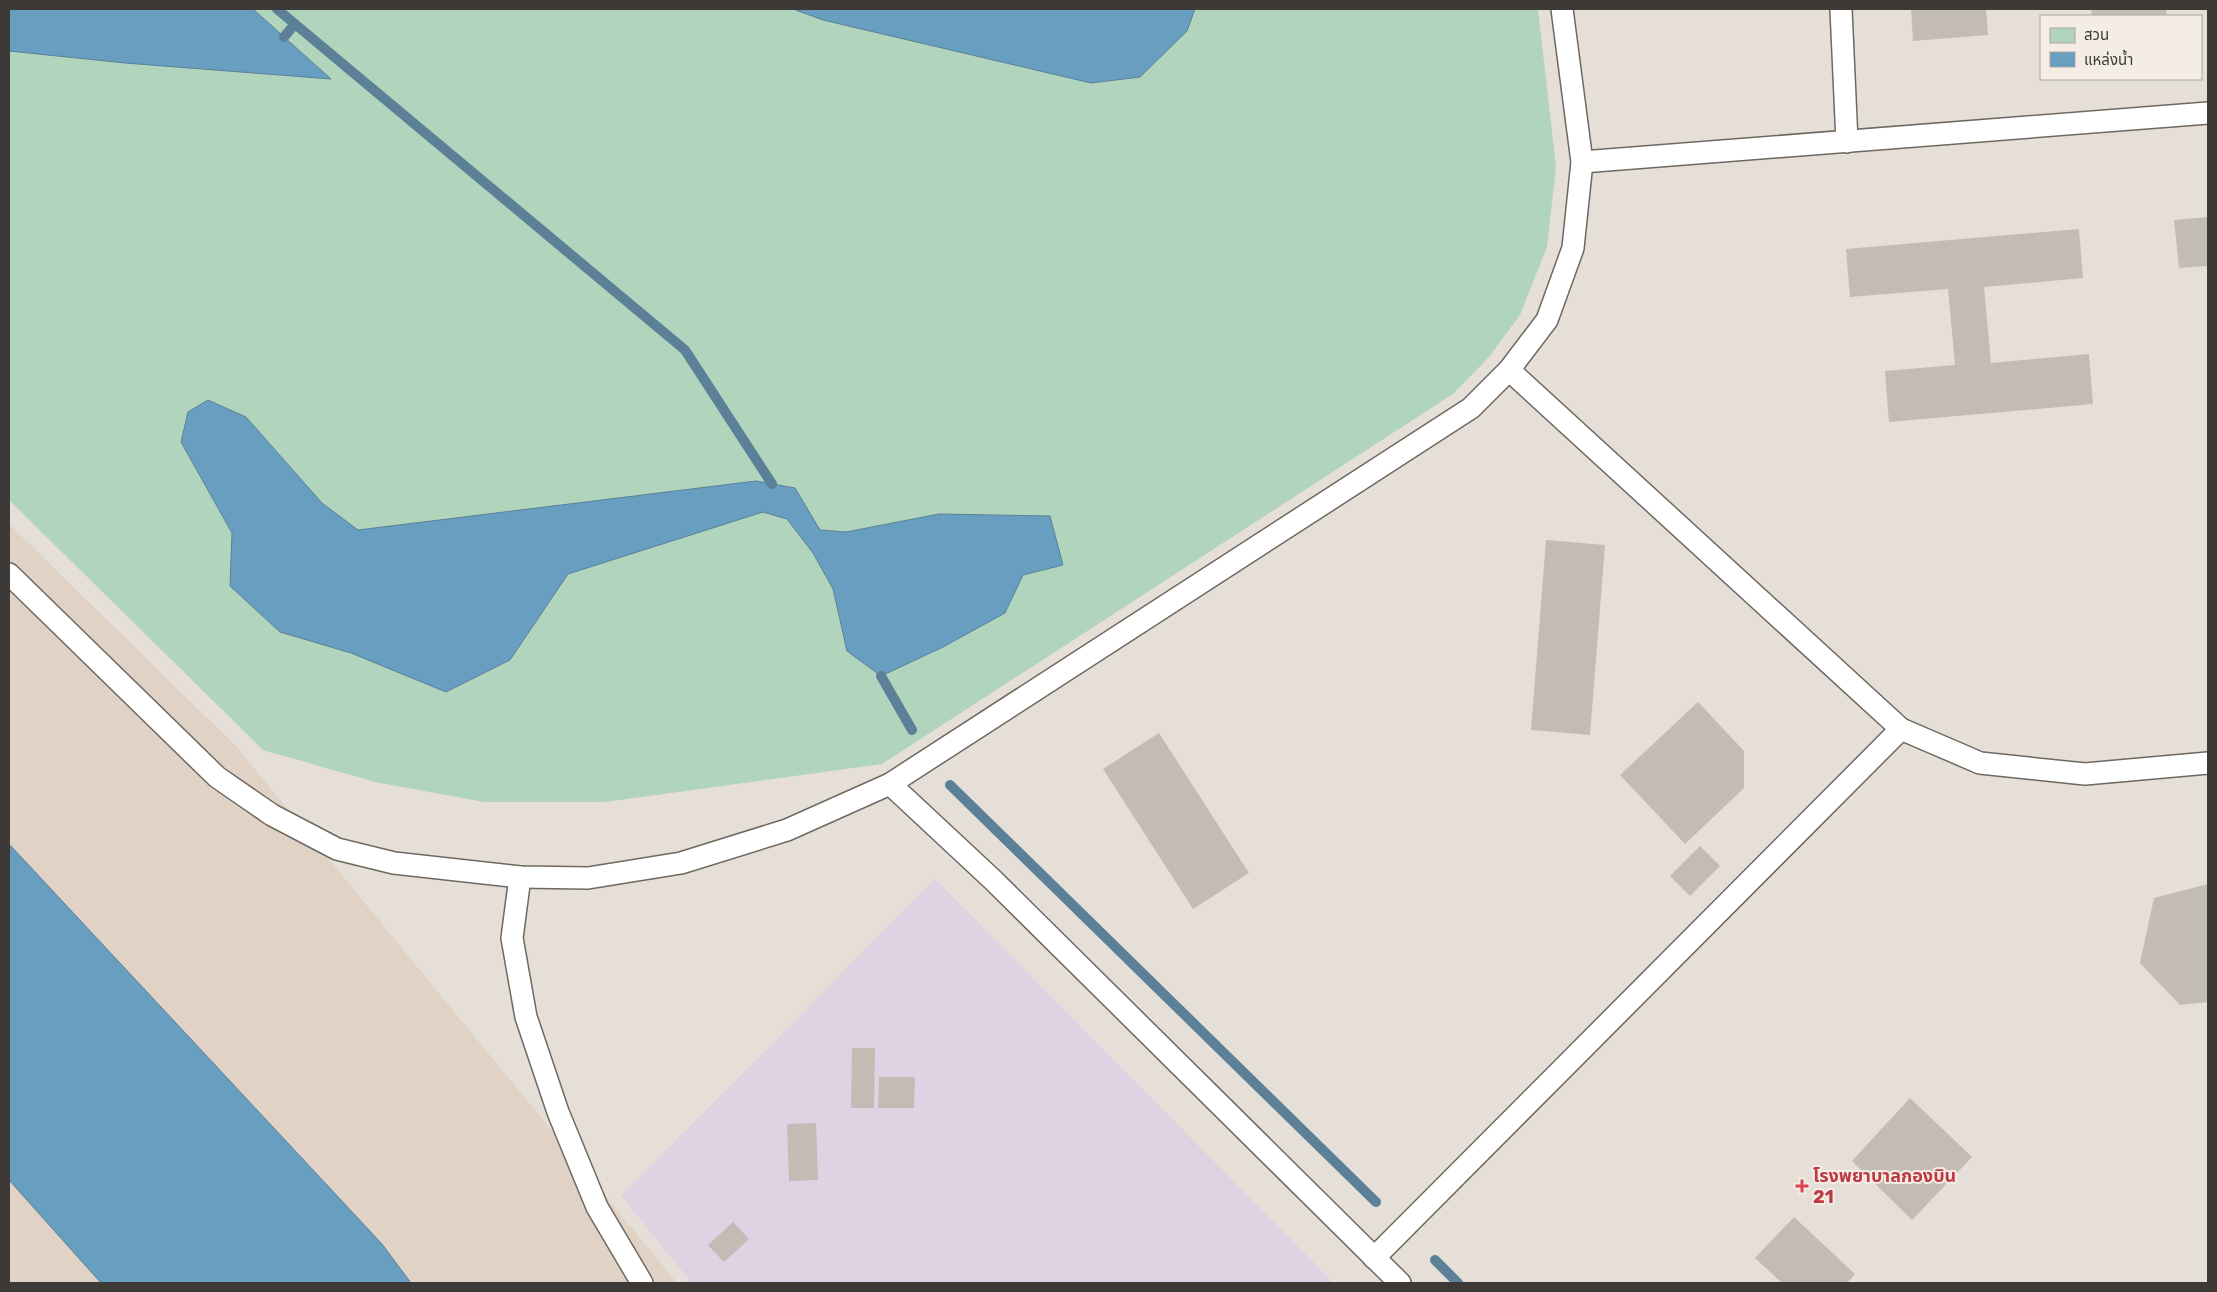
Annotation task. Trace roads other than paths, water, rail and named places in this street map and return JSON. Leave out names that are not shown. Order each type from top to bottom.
[{"type":"lane","points":[[9,574],[216,777],[272,815],[337,849],[394,863],[520,877],[588,878],[681,863],[787,830],[890,784],[1471,408],[1509,370],[1547,320],[1573,248],[1582,162],[1562,9]]},
{"type":"lane","points":[[1841,9],[1847,142]]},
{"type":"lane","points":[[1582,162],[2208,113]]},
{"type":"lane","points":[[1509,370],[1901,729],[1980,763],[2085,774],[2208,763]]},
{"type":"lane","points":[[1374,1258],[1901,729]]},
{"type":"lane","points":[[890,784],[993,880],[1400,1283]]},
{"type":"lane","points":[[520,877],[512,938],[526,1017],[558,1112],[597,1207],[642,1283]]},
{"type":"water","points":[[9,9],[253,9],[331,79],[125,63],[9,51]]},
{"type":"water","points":[[793,9],[1195,9],[1187,31],[1140,77],[1091,83],[823,20]]},
{"type":"water","points":[[208,400],[246,417],[322,503],[358,530],[756,481],[795,488],[820,530],[846,532],[939,514],[1050,516],[1063,565],[1023,575],[1005,613],[943,647],[881,676],[847,651],[833,589],[813,553],[787,519],[763,512],[568,574],[510,660],[446,692],[351,653],[280,632],[230,586],[232,533],[181,442],[188,412]]},
{"type":"water","points":[[9,844],[382,1244],[411,1283],[101,1283],[9,1180]]},
{"type":"waterway","points":[[277,9],[685,350],[772,484]]},
{"type":"waterway","points":[[284,37],[295,24]]},
{"type":"waterway","points":[[881,676],[912,730]]},
{"type":"waterway","points":[[950,785],[1376,1202]]},
{"type":"waterway","points":[[1435,1260],[1458,1283]]},
{"type":"place","name":"โรงพยาบาลกองบิน 21","points":[[1802,1186]]}]
